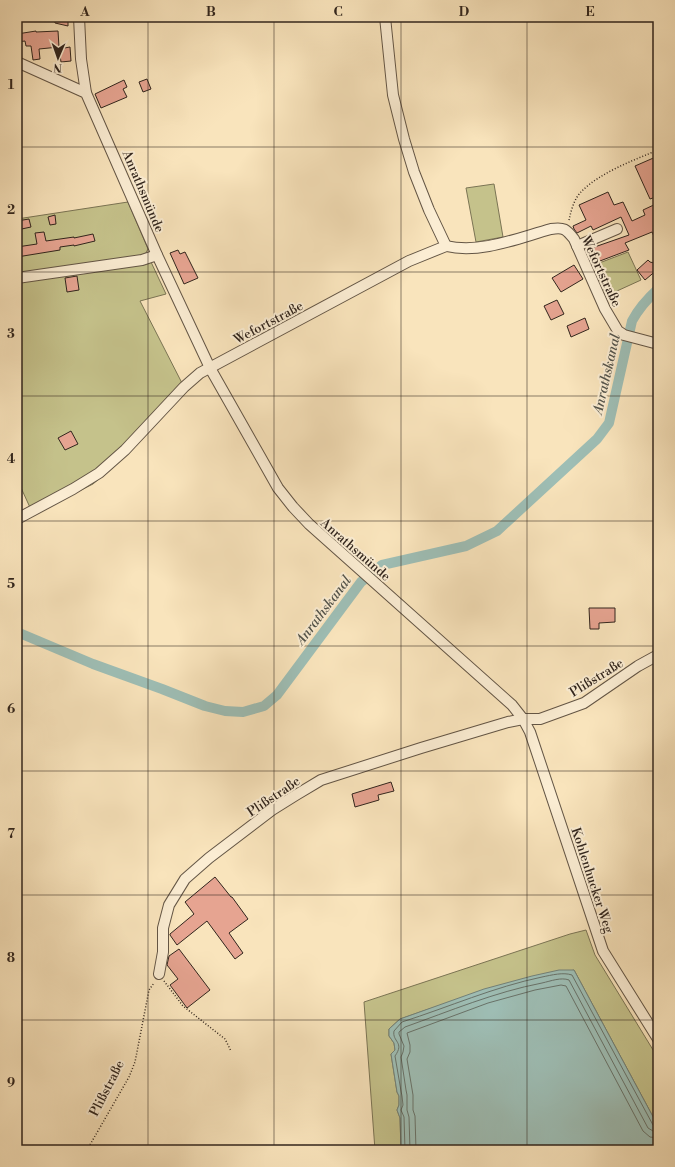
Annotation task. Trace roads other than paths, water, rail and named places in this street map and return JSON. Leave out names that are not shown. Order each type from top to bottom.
[{"type":"street","name":"Anrathsmünde","points":[[79,17],[81,59],[86,93],[157,255],[210,368],[278,488],[308,524],[512,705],[523,719]]},
{"type":"street","points":[[385,17],[393,95],[404,139],[414,172],[429,210],[446,246]]},
{"type":"street","points":[[17,62],[86,93]]},
{"type":"street","name":"Wefortstraße","points":[[210,368],[409,261],[446,246],[469,249],[494,245],[551,229],[560,228],[567,230],[574,239],[605,309],[618,331],[624,335],[636,339],[658,344]]},
{"type":"street","points":[[577,246],[616,229]]},
{"type":"street","points":[[17,278],[142,260],[157,255]]},
{"type":"street","points":[[17,519],[73,489],[99,473],[125,450],[184,387],[200,373],[210,368]]},
{"type":"street","name":"Plißstraße","points":[[159,974],[163,952],[163,928],[169,905],[185,879],[209,858],[272,810],[321,780],[508,722],[523,719],[540,719],[584,703],[638,666],[658,655]]},
{"type":"street","name":"Kohlenhucker Weg","points":[[523,719],[530,732],[603,951],[658,1039]]},
{"type":"water","points":[[559,970],[574,970],[658,1126],[658,1150],[401,1150],[400,1118],[397,1110],[399,1105],[399,1096],[397,1092],[391,1054],[395,1050],[394,1043],[389,1036],[389,1029],[400,1019],[484,989]]},
{"type":"waterway","name":"Anrathskanal","points":[[17,632],[93,664],[205,706],[225,711],[243,712],[264,706],[277,695],[361,582],[382,565],[466,546],[497,531],[597,439],[609,423],[632,321],[637,312],[658,289]]}]
